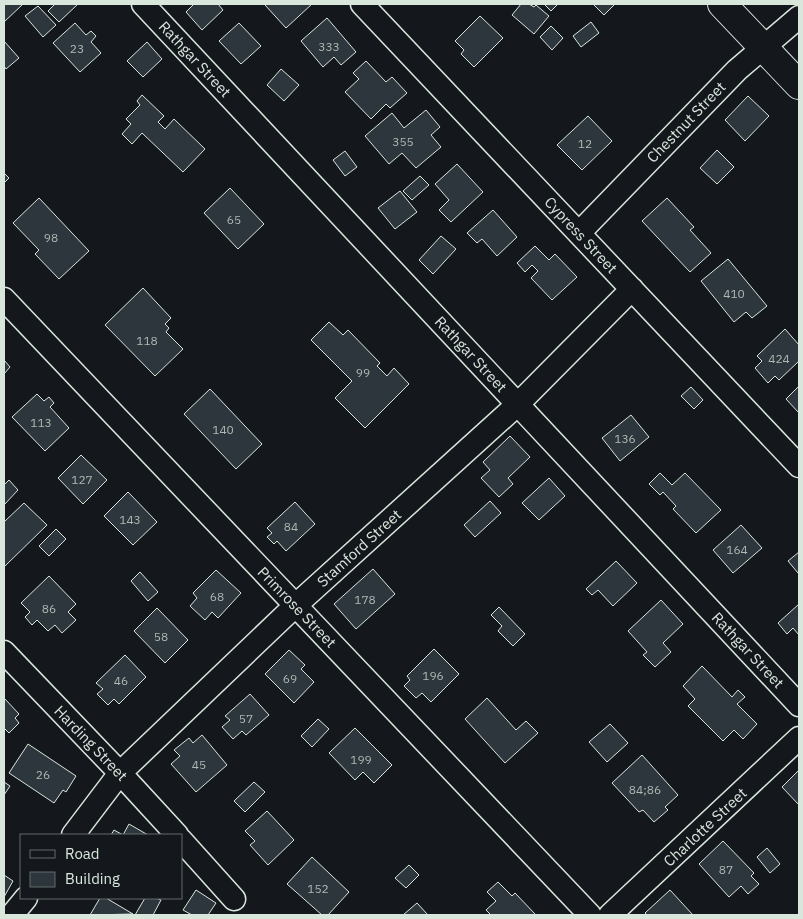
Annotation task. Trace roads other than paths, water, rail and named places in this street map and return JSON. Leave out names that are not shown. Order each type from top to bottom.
[{"type":"main road","points":[[722,4],[799,84]]},
{"type":"street","name":"Rathgar Street","points":[[143,4],[799,705]]},
{"type":"street","name":"Cypress Street","points":[[362,4],[799,466]]},
{"type":"street","name":"Chestnut Street","points":[[579,233],[737,70],[799,17]]},
{"type":"street","name":"Stamford Street","points":[[74,834],[120,772],[296,605],[518,404],[632,289]]},
{"type":"street","name":"Primrose Street","points":[[4,299],[590,915]]},
{"type":"street","name":"Harding Street","points":[[4,652],[120,772],[176,834]]},
{"type":"street","name":"Charlotte Street","points":[[610,915],[799,738]]},
{"type":"street","points":[[182,841],[234,900]]},
{"type":"street","points":[[12,915],[25,899]]}]
